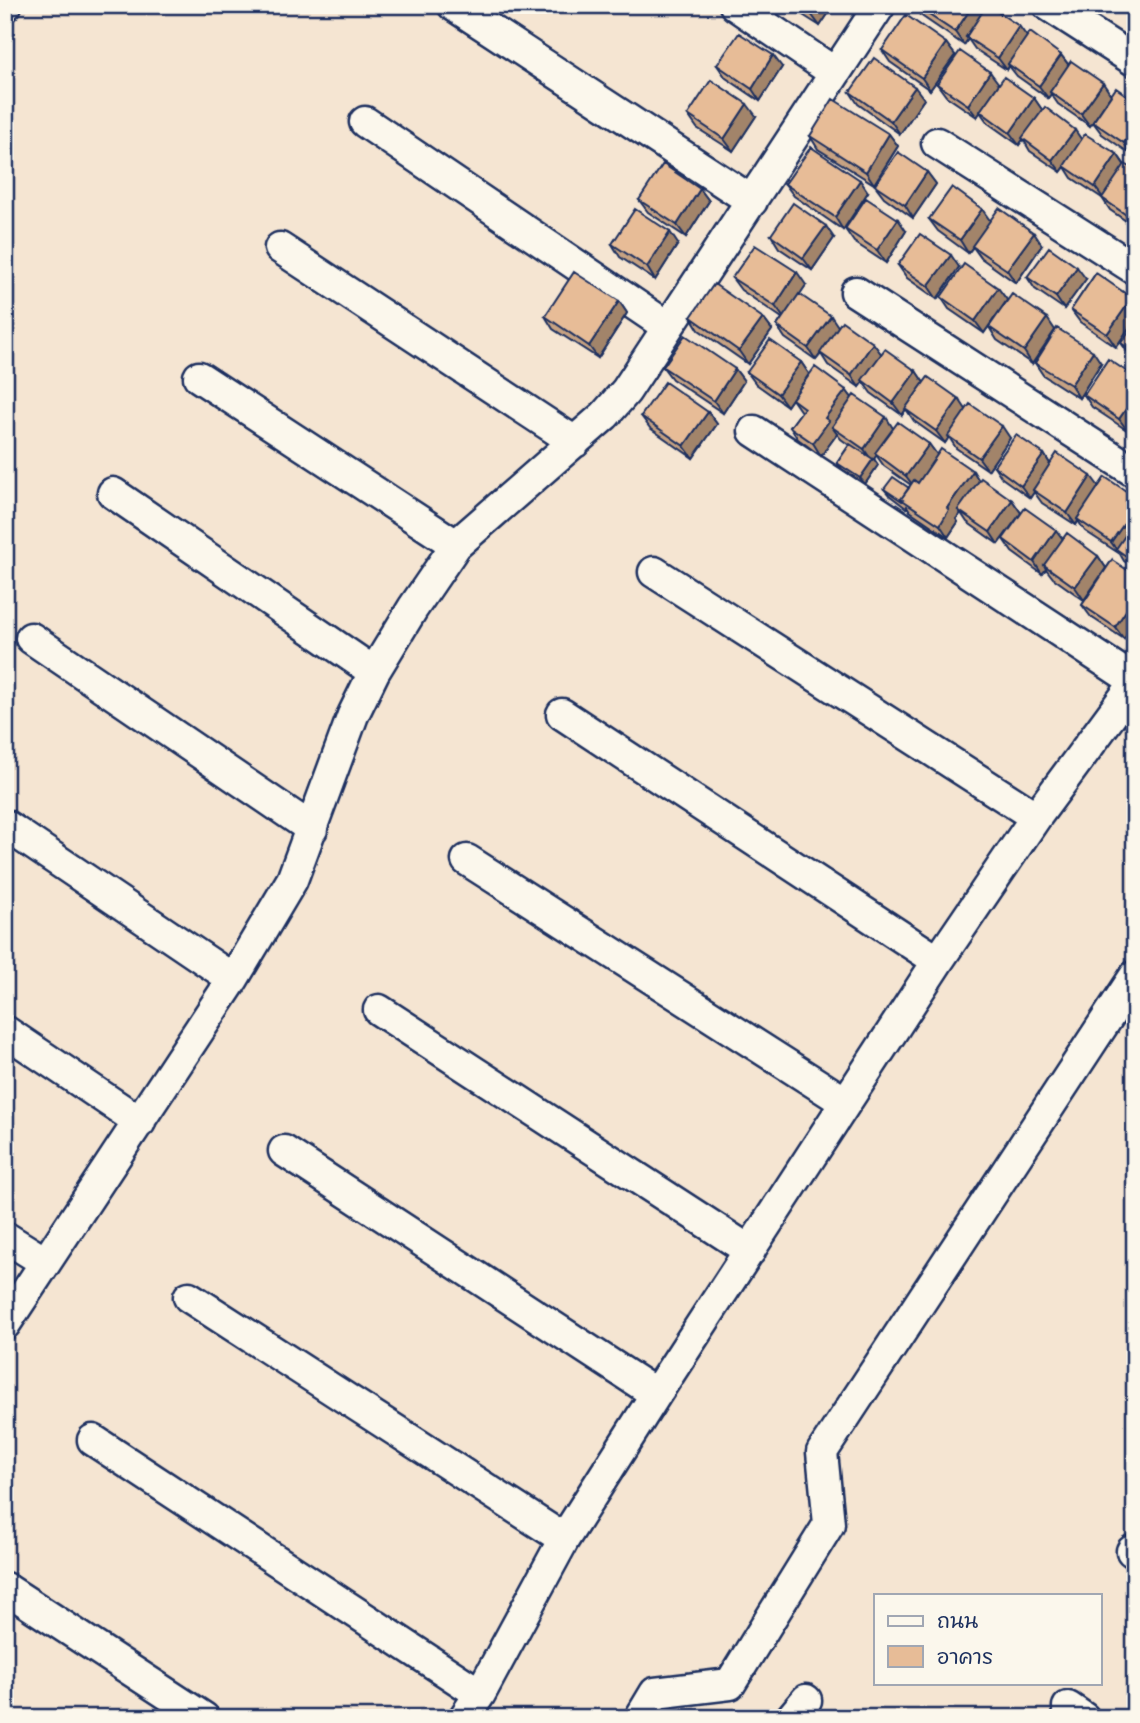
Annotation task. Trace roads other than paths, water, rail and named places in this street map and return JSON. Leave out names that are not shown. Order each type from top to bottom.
[{"type":"street","points":[[453,5],[752,201]]},
{"type":"street","points":[[735,5],[835,73]]},
{"type":"street","points":[[5,1324],[233,979],[292,880],[353,715],[374,672],[456,545],[605,415],[626,391],[880,5]]},
{"type":"street","points":[[1048,5],[1135,61]]},
{"type":"street","points":[[365,122],[668,327]]},
{"type":"street","points":[[937,143],[1135,270]]},
{"type":"street","points":[[280,248],[575,442]]},
{"type":"street","points":[[856,292],[1135,472]]},
{"type":"street","points":[[199,377],[456,545]]},
{"type":"street","points":[[93,1440],[472,1706],[564,1539],[845,1102],[1036,817],[1135,682],[754,430]]},
{"type":"street","points":[[113,493],[374,672]]},
{"type":"street","points":[[654,572],[1036,817]]},
{"type":"street","points":[[30,638],[312,829]]},
{"type":"street","points":[[562,714],[938,961]]},
{"type":"street","points":[[5,825],[233,979]]},
{"type":"street","points":[[467,860],[845,1102]]},
{"type":"street","points":[[640,1718],[655,1693],[730,1684],[829,1524],[822,1452],[1135,976]]},
{"type":"street","points":[[379,1010],[750,1251]]},
{"type":"street","points":[[5,1031],[140,1122]]},
{"type":"street","points":[[284,1151],[656,1394]]},
{"type":"street","points":[[5,1237],[45,1262]]},
{"type":"street","points":[[189,1297],[564,1539]]},
{"type":"street","points":[[5,1588],[204,1718]]}]
